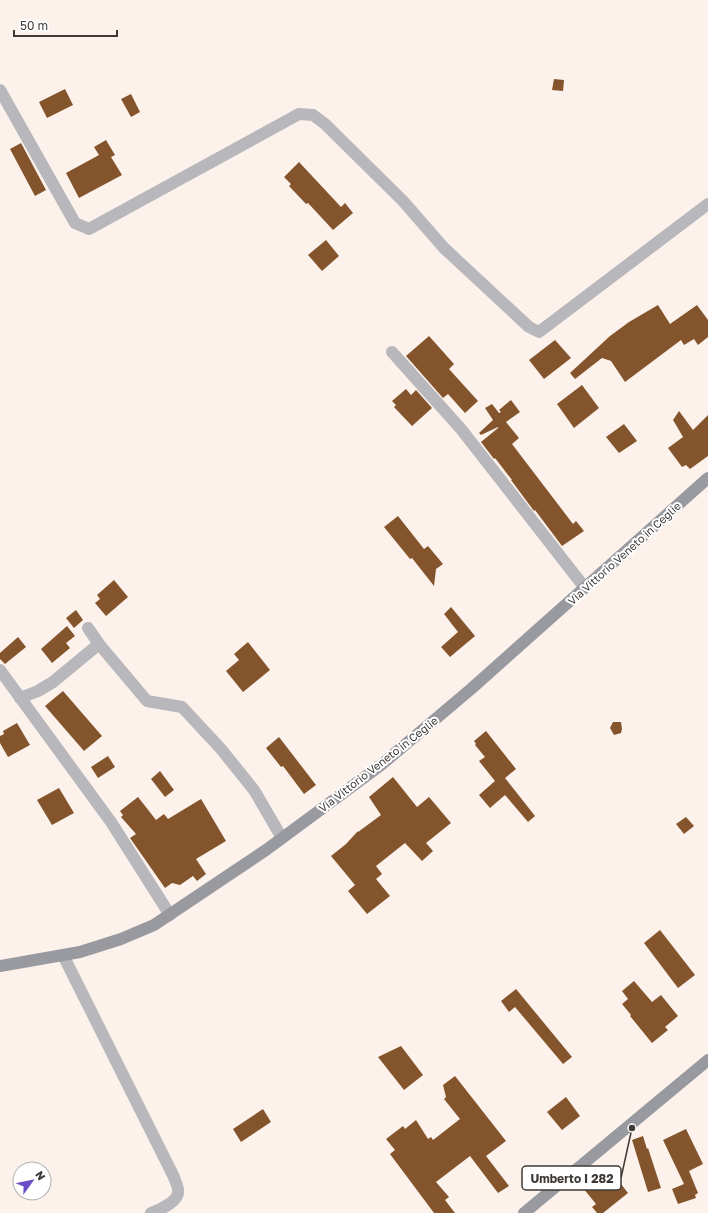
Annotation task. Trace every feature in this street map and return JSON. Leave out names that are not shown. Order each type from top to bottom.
[{"type":"main road","name":"Via Vittorio Veneto in Ceglie","points":[[0,966],[80,952],[121,939],[154,925],[266,850],[380,765],[471,689],[708,478]]},
{"type":"main road","points":[[524,1213],[708,1060]]},
{"type":"street","points":[[0,90],[75,223],[89,229],[299,114],[313,114],[326,124],[404,201],[444,248],[528,327],[539,332],[708,204]]},
{"type":"street","points":[[392,352],[461,429],[585,588]]},
{"type":"street","points":[[88,628],[99,644],[147,701],[182,707],[221,749],[254,790],[282,838]]},
{"type":"street","points":[[20,698],[38,691],[53,682],[99,644]]},
{"type":"street","points":[[0,670],[111,822],[170,915]]},
{"type":"street","points":[[63,955],[174,1177],[178,1193],[176,1199],[166,1207],[151,1213]]},
{"type":"building","points":[[554,79],[564,80],[563,91],[552,90]]},
{"type":"building","points":[[65,89],[73,105],[47,118],[39,102]]},
{"type":"building","points":[[131,94],[140,112],[131,117],[121,99]]},
{"type":"building","points":[[106,140],[115,155],[111,157],[122,175],[79,198],[66,173],[99,155],[94,147]]},
{"type":"building","points":[[21,143],[46,190],[35,196],[10,149]]},
{"type":"building","points":[[299,162],[341,207],[345,203],[353,213],[333,230],[308,203],[306,204],[289,186],[291,184],[284,177]]},
{"type":"building","points":[[326,240],[339,256],[322,271],[308,255]]},
{"type":"building","points":[[658,305],[670,324],[697,305],[708,320],[708,337],[698,345],[694,339],[684,345],[681,340],[625,382],[611,361],[602,358],[575,379],[570,373],[610,336],[629,322]]},
{"type":"building","points":[[429,336],[454,364],[449,369],[478,401],[465,413],[448,394],[443,398],[406,356]]},
{"type":"building","points":[[555,340],[571,358],[544,379],[529,360]]},
{"type":"building","points":[[582,385],[599,408],[574,428],[557,404]]},
{"type":"building","points":[[406,389],[411,395],[416,390],[432,408],[412,426],[394,407],[396,405],[392,401]]},
{"type":"building","points":[[511,400],[520,412],[506,422],[519,438],[512,444],[573,524],[576,521],[584,531],[562,546],[495,458],[494,459],[481,442],[498,428],[481,435],[479,433],[493,420],[485,408],[492,404],[499,413],[501,412],[499,410]]},
{"type":"building","points":[[679,411],[693,430],[708,415],[708,456],[690,469],[686,465],[682,467],[668,448],[683,437],[673,420]]},
{"type":"building","points":[[624,424],[637,441],[619,453],[606,437]]},
{"type":"building","points":[[398,516],[424,549],[428,546],[443,564],[436,569],[434,586],[412,558],[410,559],[384,527]]},
{"type":"building","points":[[114,580],[128,597],[106,616],[95,603],[100,599],[97,595]]},
{"type":"building","points":[[451,607],[475,636],[450,657],[441,647],[458,632],[444,614]]},
{"type":"building","points":[[76,610],[83,620],[74,628],[66,618]]},
{"type":"building","points":[[67,626],[75,636],[66,643],[70,648],[52,663],[41,649]]},
{"type":"building","points":[[18,637],[26,647],[5,664],[0,659],[0,653]]},
{"type":"building","points":[[248,642],[270,670],[243,692],[226,671],[239,660],[234,654]]},
{"type":"building","points":[[63,691],[102,736],[84,751],[45,706]]},
{"type":"building","points":[[613,722],[621,722],[621,733],[614,735],[610,728]]},
{"type":"building","points":[[17,723],[30,745],[8,757],[0,743],[0,736],[4,734],[3,731]]},
{"type":"building","points":[[486,731],[516,769],[505,778],[535,816],[528,822],[505,795],[490,808],[479,795],[495,781],[479,761],[485,757],[475,745],[476,744],[474,741]]},
{"type":"building","points":[[279,737],[316,785],[304,794],[283,766],[281,767],[266,748]]},
{"type":"building","points":[[108,756],[115,767],[98,778],[91,767]]},
{"type":"building","points":[[160,771],[174,790],[165,797],[151,779]]},
{"type":"building","points":[[393,777],[417,807],[429,797],[451,823],[426,843],[433,851],[422,861],[405,843],[376,866],[382,874],[376,879],[390,896],[367,914],[348,891],[355,885],[331,856],[346,844],[358,831],[381,815],[369,797]]},
{"type":"building","points":[[59,788],[74,813],[52,825],[37,800]]},
{"type":"building","points":[[138,797],[156,820],[164,814],[168,819],[201,799],[226,841],[196,859],[206,874],[197,881],[193,876],[180,885],[172,883],[165,888],[130,838],[136,834],[121,817],[123,815],[120,811]]},
{"type":"building","points":[[686,817],[694,826],[684,834],[676,824]]},
{"type":"building","points":[[660,930],[695,975],[678,988],[644,943]]},
{"type":"building","points":[[634,981],[652,1002],[661,995],[678,1016],[665,1027],[668,1030],[652,1043],[622,1004],[628,999],[622,991]]},
{"type":"building","points":[[516,989],[572,1057],[563,1064],[515,1007],[509,1012],[501,1001]]},
{"type":"building","points":[[401,1046],[423,1075],[404,1090],[378,1057]]},
{"type":"building","points":[[455,1076],[506,1141],[486,1156],[509,1186],[498,1193],[470,1156],[436,1182],[449,1197],[445,1200],[455,1213],[434,1213],[390,1154],[395,1150],[386,1139],[403,1126],[405,1129],[416,1120],[428,1139],[431,1137],[433,1140],[460,1119],[444,1099],[446,1097],[443,1085]]},
{"type":"building","points":[[566,1097],[580,1116],[562,1130],[547,1112]]},
{"type":"building","points":[[263,1109],[271,1122],[241,1142],[233,1129]]},
{"type":"building","points":[[686,1129],[703,1164],[689,1171],[698,1193],[695,1195],[696,1198],[678,1204],[672,1189],[684,1184],[663,1140]]},
{"type":"building","points":[[643,1136],[661,1188],[648,1192],[632,1140]]},
{"type":"building","points":[[604,1171],[617,1187],[621,1184],[628,1193],[603,1213],[597,1213],[592,1207],[596,1204],[583,1188]]},
{"type":"place","name":"Umberto I 282","points":[[632,1128]]}]
